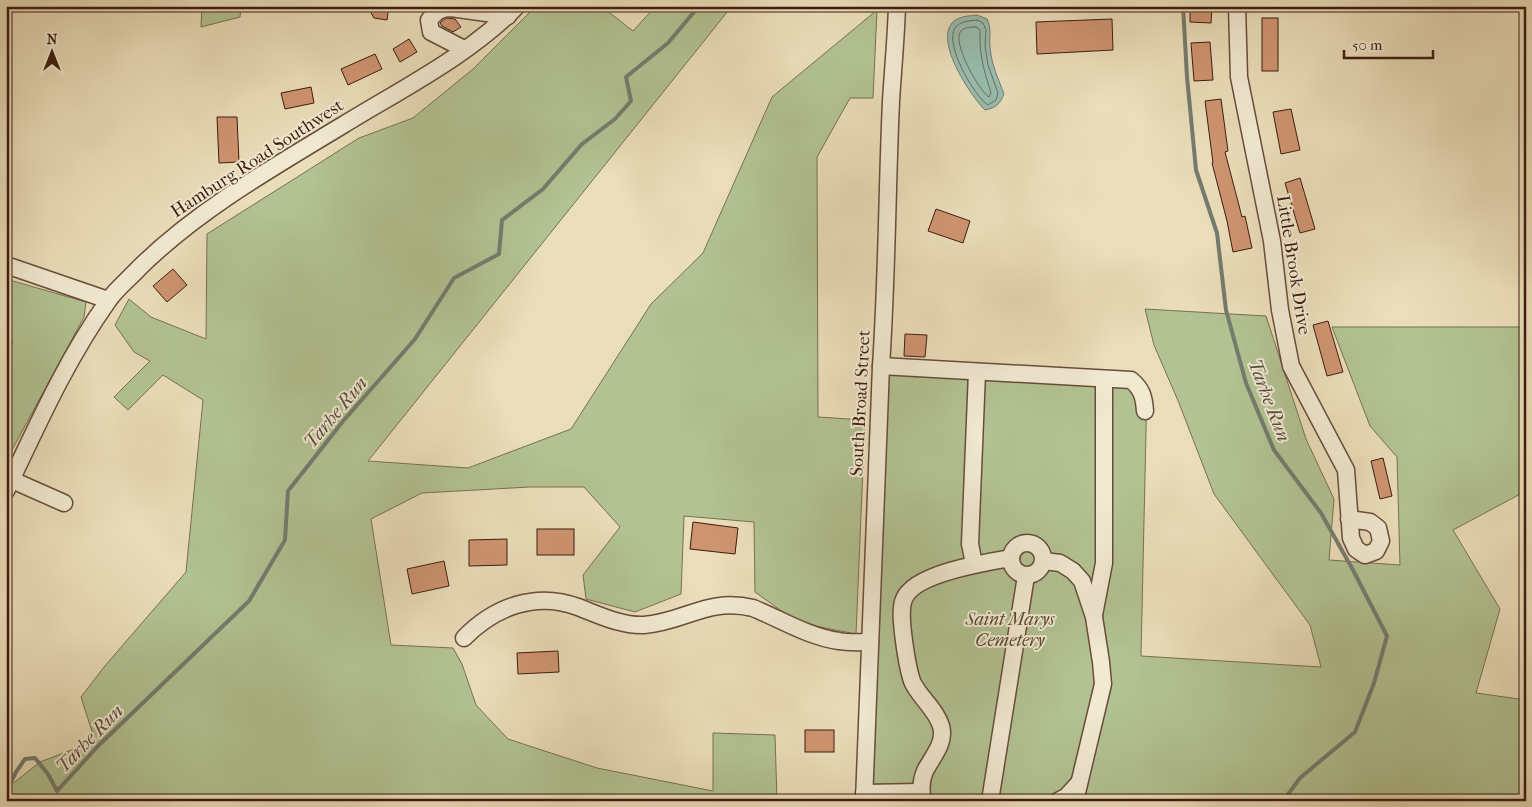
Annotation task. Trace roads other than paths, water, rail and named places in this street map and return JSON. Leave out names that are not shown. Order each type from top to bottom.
[{"type":"street","name":"South Broad Street","points":[[864,797],[881,366],[886,295],[891,99],[896,46],[897,6]]},
{"type":"street","name":"Little Brook Drive","points":[[1237,6],[1239,76],[1272,241],[1280,310],[1291,366],[1346,470],[1349,519]]},
{"type":"street","points":[[464,49],[431,32],[428,20],[436,12],[444,8],[513,11]]},
{"type":"street","name":"Hamburg Road Southwest","points":[[9,485],[71,358],[108,300],[156,252],[222,201],[464,49],[513,11]]},
{"type":"street","points":[[6,265],[108,300]]},
{"type":"street","points":[[881,366],[1131,380],[1139,387],[1144,396],[1145,411]]},
{"type":"street","points":[[974,564],[970,544],[978,372]]},
{"type":"street","points":[[1094,617],[1104,563],[1104,379]]},
{"type":"street","points":[[9,485],[64,503]]},
{"type":"street","points":[[1029,543],[1040,550],[1044,562],[1038,572],[1026,576],[1015,570],[1011,558],[1017,547],[1029,543]]},
{"type":"street","points":[[864,797],[922,796],[924,773],[941,742],[941,726],[929,704],[913,683],[905,652],[902,614],[904,597],[918,583],[949,571],[974,564],[1011,558]]},
{"type":"street","points":[[1044,562],[1060,563],[1073,571],[1082,582],[1094,617],[1103,684],[1075,801]]},
{"type":"street","points":[[990,801],[1026,576]]},
{"type":"street","points":[[464,638],[475,626],[503,609],[533,601],[549,600],[564,602],[611,620],[643,625],[708,607],[727,604],[743,605],[828,639],[840,642],[870,642]]},
{"type":"street","points":[[1058,801],[1066,797],[1079,783]]},
{"type":"water","points":[[977,15],[987,19],[989,23],[992,59],[1004,94],[997,105],[985,110],[964,82],[951,56],[948,43],[948,32],[954,21],[967,16]]},
{"type":"waterway","name":"Tarhe Run","points":[[6,792],[25,759],[35,758],[48,774],[57,791],[98,746],[249,601],[285,540],[288,491],[344,420],[415,339],[454,278],[499,254],[502,220],[543,189],[582,144],[615,119],[631,101],[626,77],[668,43],[699,6]]},
{"type":"waterway","name":"Tarhe Run","points":[[1183,6],[1187,77],[1196,170],[1217,233],[1226,310],[1246,383],[1274,450],[1321,513],[1387,636],[1374,683],[1355,732],[1300,778],[1283,801]]},
{"type":"park label","name":"Saint Marys Cemetery","points":[[1010,629]]}]
